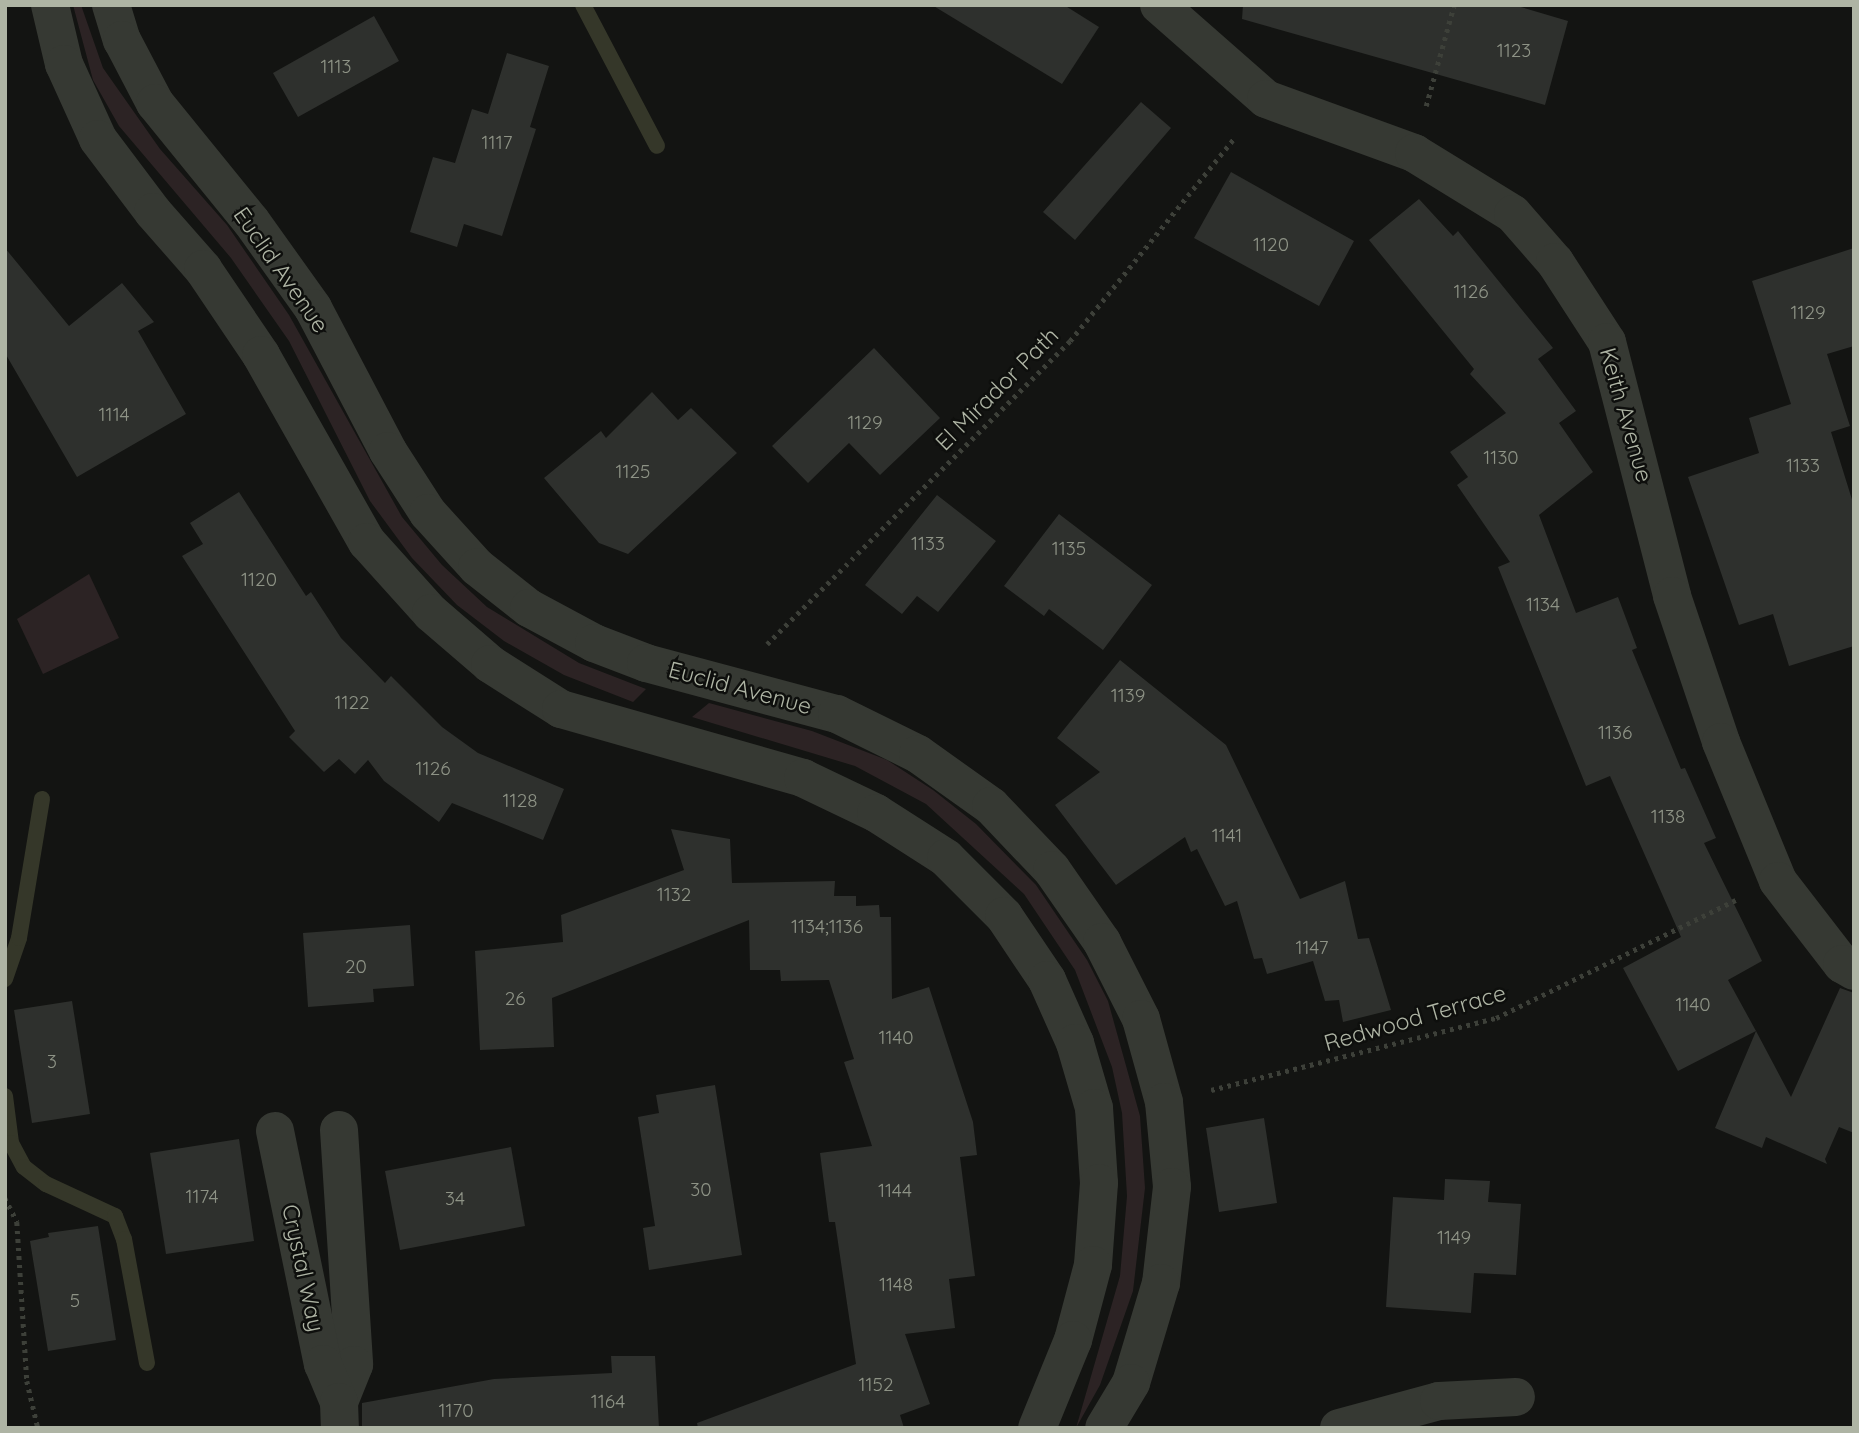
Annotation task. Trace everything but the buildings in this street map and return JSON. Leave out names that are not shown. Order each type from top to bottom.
[{"type":"street","points":[[50,5],[64,64],[98,139],[153,212],[203,269],[261,355],[367,542],[430,613],[490,664],[561,709],[803,778],[876,813],[946,858],[1004,916],[1046,981],[1075,1044],[1094,1108],[1099,1183],[1093,1265],[1073,1340],[1037,1428]]},
{"type":"street","name":"Euclid Avenue","points":[[111,5],[122,40],[155,103],[251,222],[313,308],[388,451],[428,513],[460,549],[529,608],[594,643],[646,663],[730,682],[837,714],[918,754],[991,806],[1052,870],[1123,978],[1141,1019],[1164,1102],[1172,1187],[1161,1283],[1131,1383],[1104,1428]]},
{"type":"street","name":"Keith Avenue","points":[[1159,5],[1266,99],[1414,153],[1513,214],[1555,262],[1607,342],[1672,596],[1721,742],[1778,881],[1842,964],[1854,971]]},
{"type":"street","name":"Crystal Way","points":[[339,1130],[354,1365],[340,1415]]},
{"type":"street","name":"Crystal Way","points":[[275,1131],[323,1364],[340,1415]]},
{"type":"street","points":[[1339,1428],[1439,1401],[1516,1397]]},
{"type":"path","points":[[1437,66],[1454,5]]},
{"type":"path","name":"El Mirador Path","points":[[730,682],[1070,341],[1266,99]]},
{"type":"path","name":"Redwood Terrace","points":[[1164,1102],[1496,1018],[1778,881]]},
{"type":"path","points":[[5,1198],[17,1223],[27,1381],[38,1428]]},
{"type":"shaded area","points":[[73,5],[81,5],[103,68],[160,149],[227,225],[289,315],[402,517],[442,565],[487,607],[579,663],[646,689],[633,702],[564,675],[504,641],[457,605],[412,558],[370,501],[289,341],[231,258],[119,126],[93,80]]},
{"type":"shaded area","points":[[89,574],[119,638],[43,674],[17,619]]},
{"type":"shaded area","points":[[709,703],[812,731],[887,760],[933,790],[976,824],[1036,885],[1087,960],[1108,1001],[1140,1116],[1145,1188],[1133,1291],[1100,1385],[1076,1428],[1120,1276],[1127,1196],[1122,1113],[1112,1067],[1075,970],[1024,894],[926,804],[855,766],[692,717]]},
{"type":"waterway","points":[[583,5],[657,146]]},
{"type":"waterway","points":[[5,979],[19,938],[42,799]]},
{"type":"waterway","points":[[5,1096],[11,1143],[24,1167],[46,1184],[115,1216],[124,1239],[147,1363]]}]
